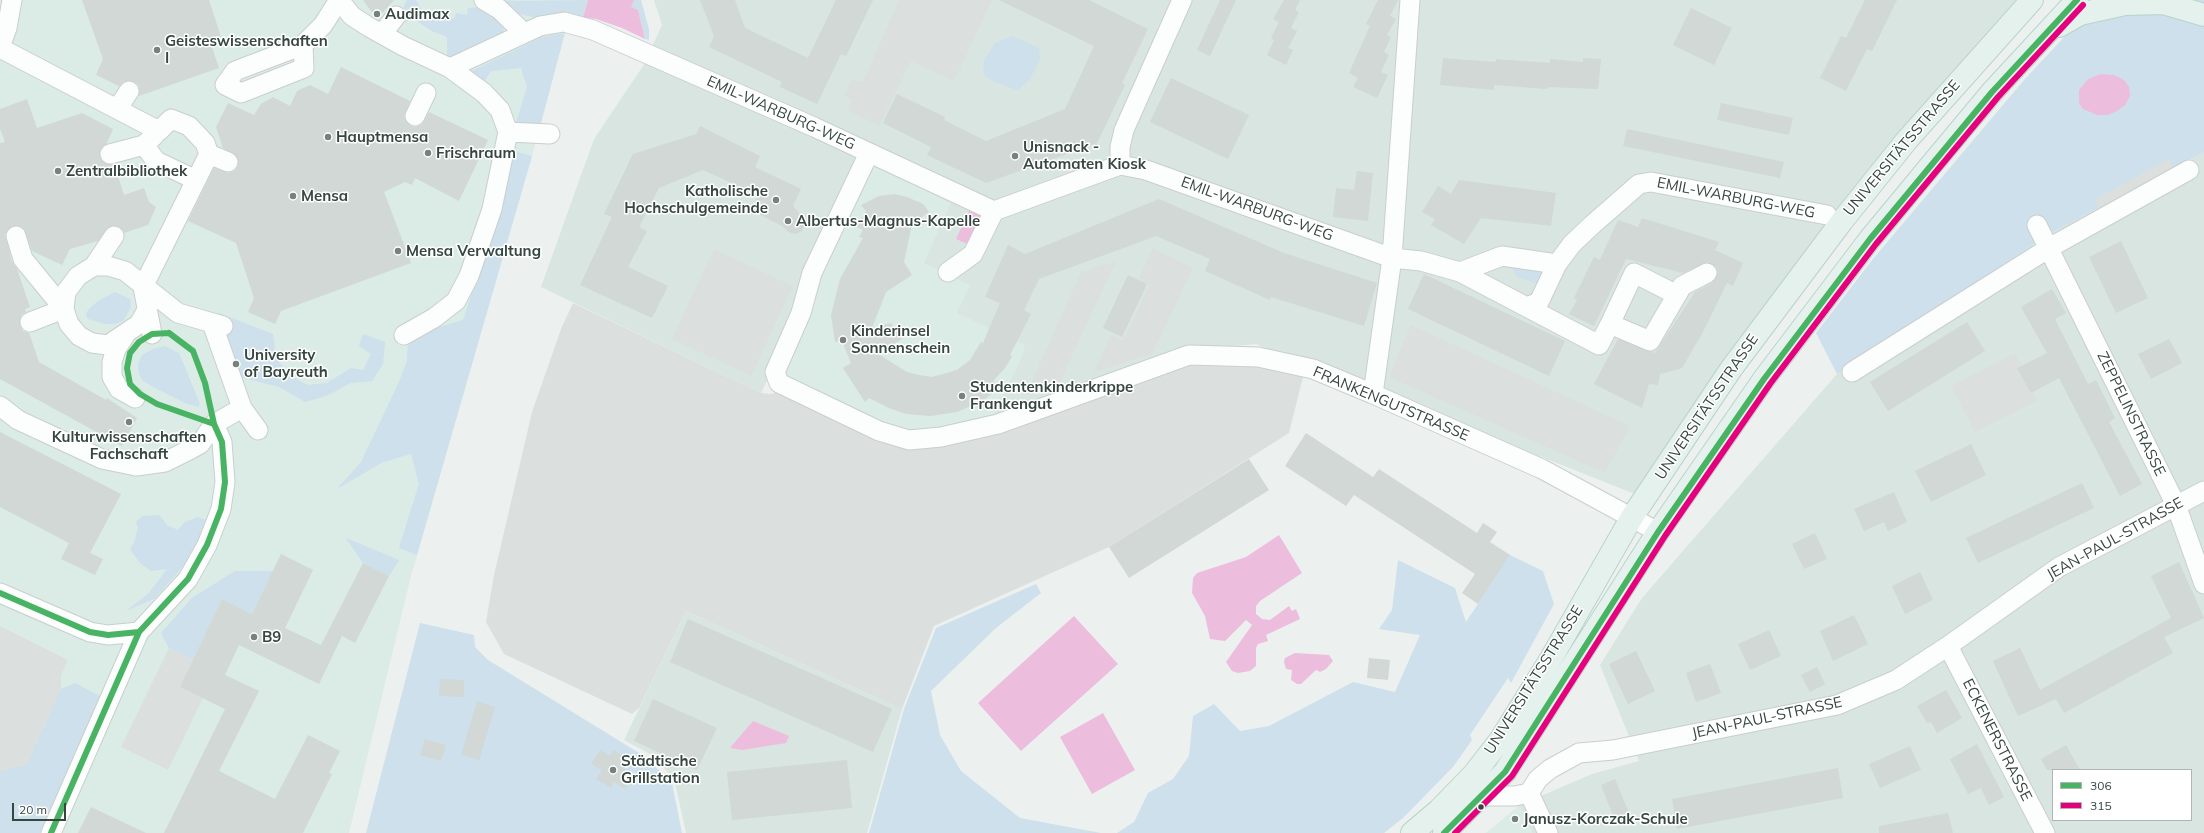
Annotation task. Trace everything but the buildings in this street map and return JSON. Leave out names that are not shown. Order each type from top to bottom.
[{"type":"main road","name":"UNIVERSITÄTSSTRASSE","points":[[1412,833],[1439,810],[1474,774],[1501,739],[1552,657],[1632,517],[1731,368],[1842,221],[1907,140],[2032,0]]},
{"type":"main road","name":"UNIVERSITÄTSSTRASSE","points":[[1444,833],[1505,772],[1527,740],[1658,532],[1764,379],[1870,239],[1992,92],[2077,0]]},
{"type":"main road","points":[[2046,33],[2080,14],[2125,4],[2163,3],[2204,15]]},
{"type":"street","points":[[12,0],[8,28],[0,47],[159,131]]},
{"type":"street","points":[[303,45],[323,25],[339,0],[352,16],[442,67],[484,93],[500,110],[508,132],[492,209],[469,276],[456,301],[434,318],[404,335]]},
{"type":"street","points":[[442,67],[524,34],[499,9],[484,0]]},
{"type":"street","points":[[948,272],[973,254],[994,211],[1120,165],[1120,147],[1124,130],[1182,0]]},
{"type":"street","points":[[1373,394],[1392,258],[1410,0]]},
{"type":"street","points":[[382,34],[396,16]]},
{"type":"street","name":"EMIL-WARBURG-WEG","points":[[524,34],[540,26],[564,22],[593,30],[869,152],[994,211]]},
{"type":"street","points":[[118,108],[129,91]]},
{"type":"street","points":[[415,116],[426,93]]},
{"type":"street","points":[[110,154],[144,145],[172,119],[189,126],[205,143],[209,154],[143,287],[152,334]]},
{"type":"street","points":[[508,132],[550,134]]},
{"type":"street","points":[[144,145],[156,161],[196,180]]},
{"type":"street","name":"FRANKENGUTSTRASSE","points":[[869,152],[812,273],[801,314],[775,372],[779,383],[879,431],[909,440],[931,439],[998,424],[1189,355],[1258,357],[1313,369],[1373,394],[1542,469],[1658,532]]},
{"type":"street","points":[[209,154],[228,162]]},
{"type":"street","name":"EMIL-WARBURG-WEG","points":[[1120,165],[1146,170],[1392,258],[1421,261],[1460,272],[1527,307],[1539,302],[1558,264],[1572,244],[1639,184],[1651,182],[1827,216]]},
{"type":"street","points":[[1852,372],[2049,248],[2188,170]]},
{"type":"street","name":"ZEPPELINSTRASSE","points":[[2038,225],[2176,505],[2204,584]]},
{"type":"street","points":[[16,236],[23,259],[64,309],[69,324],[79,336],[92,343],[108,345],[125,335],[139,324],[147,310]]},
{"type":"street","points":[[64,309],[66,292],[78,276],[94,266],[114,236]]},
{"type":"street","points":[[1460,272],[1502,256],[1558,264]]},
{"type":"street","points":[[94,266],[108,266],[125,271],[143,287],[178,313],[218,325],[242,408],[258,430]]},
{"type":"street","points":[[1527,307],[1599,345],[1634,272],[1677,296]]},
{"type":"street","points":[[1610,324],[1650,341],[1682,286],[1707,273]]},
{"type":"street","points":[[30,322],[64,309]]},
{"type":"street","points":[[125,335],[116,348],[112,362],[112,377],[117,392],[135,398]]},
{"type":"street","points":[[0,406],[18,420],[102,459],[136,466],[165,462],[191,449],[200,444],[214,424],[242,408]]},
{"type":"street","points":[[50,833],[139,632],[188,579],[207,545],[221,509],[225,482],[222,442],[214,424]]},
{"type":"street","name":"JEAN-PAUL-STRASSE","points":[[1529,793],[1538,779],[1550,769],[1579,753],[1614,750],[1837,705],[1896,680],[1948,646],[2059,567],[2204,491]]},
{"type":"street","points":[[0,592],[90,632],[108,635],[139,632]]},
{"type":"street","name":"ECKENERSTRASSE","points":[[1948,646],[2045,833]]},
{"type":"street","points":[[1482,796],[1515,796],[1529,793],[1548,833]]},
{"type":"shaded area","name":"University of Bayreuth","points":[[0,0],[573,0],[532,156],[411,576],[349,833],[0,833]]},
{"type":"shaded area","points":[[407,0],[416,0],[421,9],[438,21],[442,13],[454,19],[456,13],[467,15],[468,8],[480,7],[500,20],[504,30],[503,35],[460,58],[447,58],[447,37],[432,31],[414,19],[405,22],[397,21]]},
{"type":"shaded area","points":[[494,0],[588,0],[583,18],[543,19],[514,13]]},
{"type":"shaded area","points":[[588,0],[634,0],[631,7],[638,10],[645,39],[622,28],[596,19],[583,18]]},
{"type":"shaded area","points":[[634,0],[641,0],[649,29],[649,40],[645,39],[638,10],[630,7]]},
{"type":"shaded area","points":[[654,0],[2022,0],[1640,496],[1256,344],[1189,350],[992,419],[770,374],[761,393],[541,287],[594,139],[643,66],[662,25]]},
{"type":"shaded area","points":[[899,0],[992,0],[954,81],[911,61],[879,126],[847,110],[852,100],[844,96],[852,79],[863,82]]},
{"type":"shaded area","points":[[2099,0],[2204,0],[2204,152],[2051,233],[1837,374],[1816,333],[1873,259],[2024,80]]},
{"type":"shaded area","points":[[565,33],[540,127],[516,123],[527,87],[521,68],[491,71],[481,86],[472,71],[542,37]]},
{"type":"shaded area","points":[[1012,36],[1039,48],[1040,59],[1030,79],[1017,90],[993,81],[985,76],[983,70],[984,61],[995,43]]},
{"type":"shaded area","points":[[2101,74],[2114,75],[2124,80],[2129,87],[2130,96],[2125,105],[2108,115],[2097,115],[2083,109],[2079,103],[2079,90],[2088,79]]},
{"type":"shaded area","points":[[510,150],[532,156],[417,555],[399,548],[419,484],[411,454],[383,462],[337,489],[361,462],[399,382],[407,361],[408,339],[432,329],[463,320],[505,194]]},
{"type":"shaded area","points":[[2204,152],[2204,833],[1486,833],[1520,805],[1592,774],[1639,761],[1600,665],[1642,598],[1837,374],[2051,233]]},
{"type":"shaded area","points":[[2169,159],[2173,168],[2099,209],[2094,200]]},
{"type":"shaded area","points":[[871,163],[951,203],[924,263],[970,285],[957,313],[1025,345],[1022,357],[992,419],[913,434],[792,386],[781,370],[817,275]]},
{"type":"shaded area","points":[[970,209],[984,215],[970,245],[956,239]]},
{"type":"shaded area","points":[[1153,248],[1193,268],[1152,354],[1094,372],[1111,335],[1123,341],[1150,285],[1139,278]]},
{"type":"shaded area","points":[[714,249],[793,286],[751,376],[672,339]]},
{"type":"shaded area","points":[[1116,261],[1057,388],[1026,395],[1081,272]]},
{"type":"shaded area","points":[[1511,265],[1546,268],[1541,285],[1517,277]]},
{"type":"shaded area","points":[[115,292],[130,299],[131,307],[123,321],[115,324],[105,324],[88,319],[86,314],[88,310],[98,301]]},
{"type":"shaded area","points":[[573,303],[761,393],[771,394],[781,391],[906,446],[928,448],[975,438],[1186,361],[1221,360],[1294,372],[1303,377],[1289,433],[1109,547],[934,626],[902,709],[686,611],[639,708],[632,714],[504,654],[486,622],[494,575],[532,412],[561,329]]},
{"type":"shaded area","points":[[219,313],[273,334],[276,358],[289,375],[308,385],[327,383],[351,368],[363,370],[371,354],[359,346],[363,334],[385,342],[383,364],[372,381],[351,383],[326,396],[305,402],[279,387],[240,377]]},
{"type":"shaded area","points":[[1411,325],[1630,426],[1605,473],[1389,377]]},
{"type":"shaded area","points":[[165,346],[179,353],[200,404],[198,407],[185,403],[142,380],[139,374],[138,364],[142,355],[153,349]]},
{"type":"shaded area","points":[[2015,353],[2037,401],[1975,432],[1951,386]]},
{"type":"shaded area","points":[[159,515],[167,525],[178,530],[185,522],[198,517],[206,520],[199,541],[186,563],[154,599],[126,611],[149,593],[167,569],[151,571],[140,563],[130,549],[134,543],[138,528],[136,522],[143,516]]},
{"type":"shaded area","points":[[1279,535],[1302,573],[1260,601],[1256,606],[1256,614],[1262,619],[1270,620],[1289,606],[1292,611],[1296,609],[1300,619],[1266,635],[1268,641],[1258,644],[1256,648],[1256,666],[1250,671],[1238,673],[1232,671],[1226,662],[1252,625],[1246,620],[1225,641],[1210,639],[1205,616],[1192,593],[1193,578],[1197,573],[1246,557]]},
{"type":"shaded area","points":[[346,538],[399,560],[389,576],[363,563]]},
{"type":"shaded area","points":[[1510,555],[1543,571],[1554,604],[1511,683],[1508,678],[1470,735],[1472,740],[1453,767],[1403,818],[1384,833],[1117,833],[1134,822],[1148,793],[1173,779],[1189,756],[1193,716],[1214,704],[1240,731],[1269,726],[1353,682],[1395,692],[1420,635],[1379,629],[1392,610],[1398,560],[1455,588],[1466,622]]},
{"type":"shaded area","points":[[235,571],[273,571],[252,614],[222,599],[193,660],[169,648],[161,633],[192,598]]},
{"type":"shaded area","points":[[1036,584],[1041,593],[996,628],[931,691],[940,735],[961,771],[1020,818],[1101,833],[869,833],[904,709],[936,628]]},
{"type":"shaded area","points":[[686,611],[902,709],[867,833],[686,833],[674,778],[650,754],[624,740]]},
{"type":"shaded area","points":[[1074,616],[1118,664],[1021,751],[978,703]]},
{"type":"shaded area","points":[[420,623],[474,635],[475,647],[488,660],[644,756],[672,783],[682,833],[366,833]]},
{"type":"shaded area","points":[[0,626],[68,660],[61,675],[61,689],[26,765],[0,771]]},
{"type":"shaded area","points":[[169,648],[193,660],[180,687],[203,698],[168,770],[121,747]]},
{"type":"shaded area","points":[[1295,653],[1329,655],[1333,661],[1326,669],[1320,672],[1316,670],[1301,684],[1297,684],[1291,680],[1292,670],[1286,669],[1284,662],[1285,658]]},
{"type":"shaded area","points":[[75,683],[100,696],[40,833],[0,833],[0,771],[26,765],[61,689]]},
{"type":"shaded area","points":[[1103,713],[1135,770],[1092,794],[1060,737]]},
{"type":"shaded area","points":[[753,721],[789,736],[786,743],[742,750],[730,748]]},
{"type":"shaded area","name":"Janusz-Korczak-Schule","points":[[1520,805],[1533,833],[1486,833]]},
{"type":"transit line","name":"306","points":[[1444,833],[1505,772],[1658,532],[1764,379],[1870,239],[1992,92],[2077,0]]},
{"type":"transit line","name":"315","points":[[1455,833],[1512,776],[1665,536],[1770,384],[1876,244],[1998,97],[2083,5]]},
{"type":"transit line","name":"306","points":[[169,333],[193,351],[205,383],[214,424],[157,404],[140,394],[130,384],[127,368],[130,353],[139,342],[152,334],[169,333]]},
{"type":"transit line","name":"306","points":[[51,833],[139,632],[188,579],[207,545],[221,509],[225,482],[222,442],[214,424]]},
{"type":"transit line","name":"306","points":[[0,593],[90,632],[108,635],[139,632]]},
{"type":"place","name":"Audimax","points":[[377,14]]},
{"type":"place","name":"Geisteswissenschaften I","points":[[157,50]]},
{"type":"place","name":"Hauptmensa","points":[[328,137]]},
{"type":"place","name":"Frischraum","points":[[428,153]]},
{"type":"place","name":"Unisnack - Automaten Kiosk","points":[[1015,156]]},
{"type":"place","name":"Zentralbibliothek","points":[[58,171]]},
{"type":"place","name":"Mensa","points":[[293,196]]},
{"type":"place","name":"Katholische Hochschulgemeinde","points":[[776,200]]},
{"type":"place","name":"Albertus-Magnus-Kapelle","points":[[788,221]]},
{"type":"place","name":"Mensa Verwaltung","points":[[398,251]]},
{"type":"place","name":"Kinderinsel Sonnenschein","points":[[843,340]]},
{"type":"place","name":"University of Bayreuth","points":[[236,364]]},
{"type":"place","name":"Studentenkinderkrippe Frankengut","points":[[962,396]]},
{"type":"place","name":"Kulturwissenschaften Fachschaft","points":[[129,422]]},
{"type":"place","name":"B9","points":[[254,637]]},
{"type":"place","name":"Städtische Grillstation","points":[[613,770]]},
{"type":"place","name":"Janusz-Korczak-Schule","points":[[1515,819]]}]
